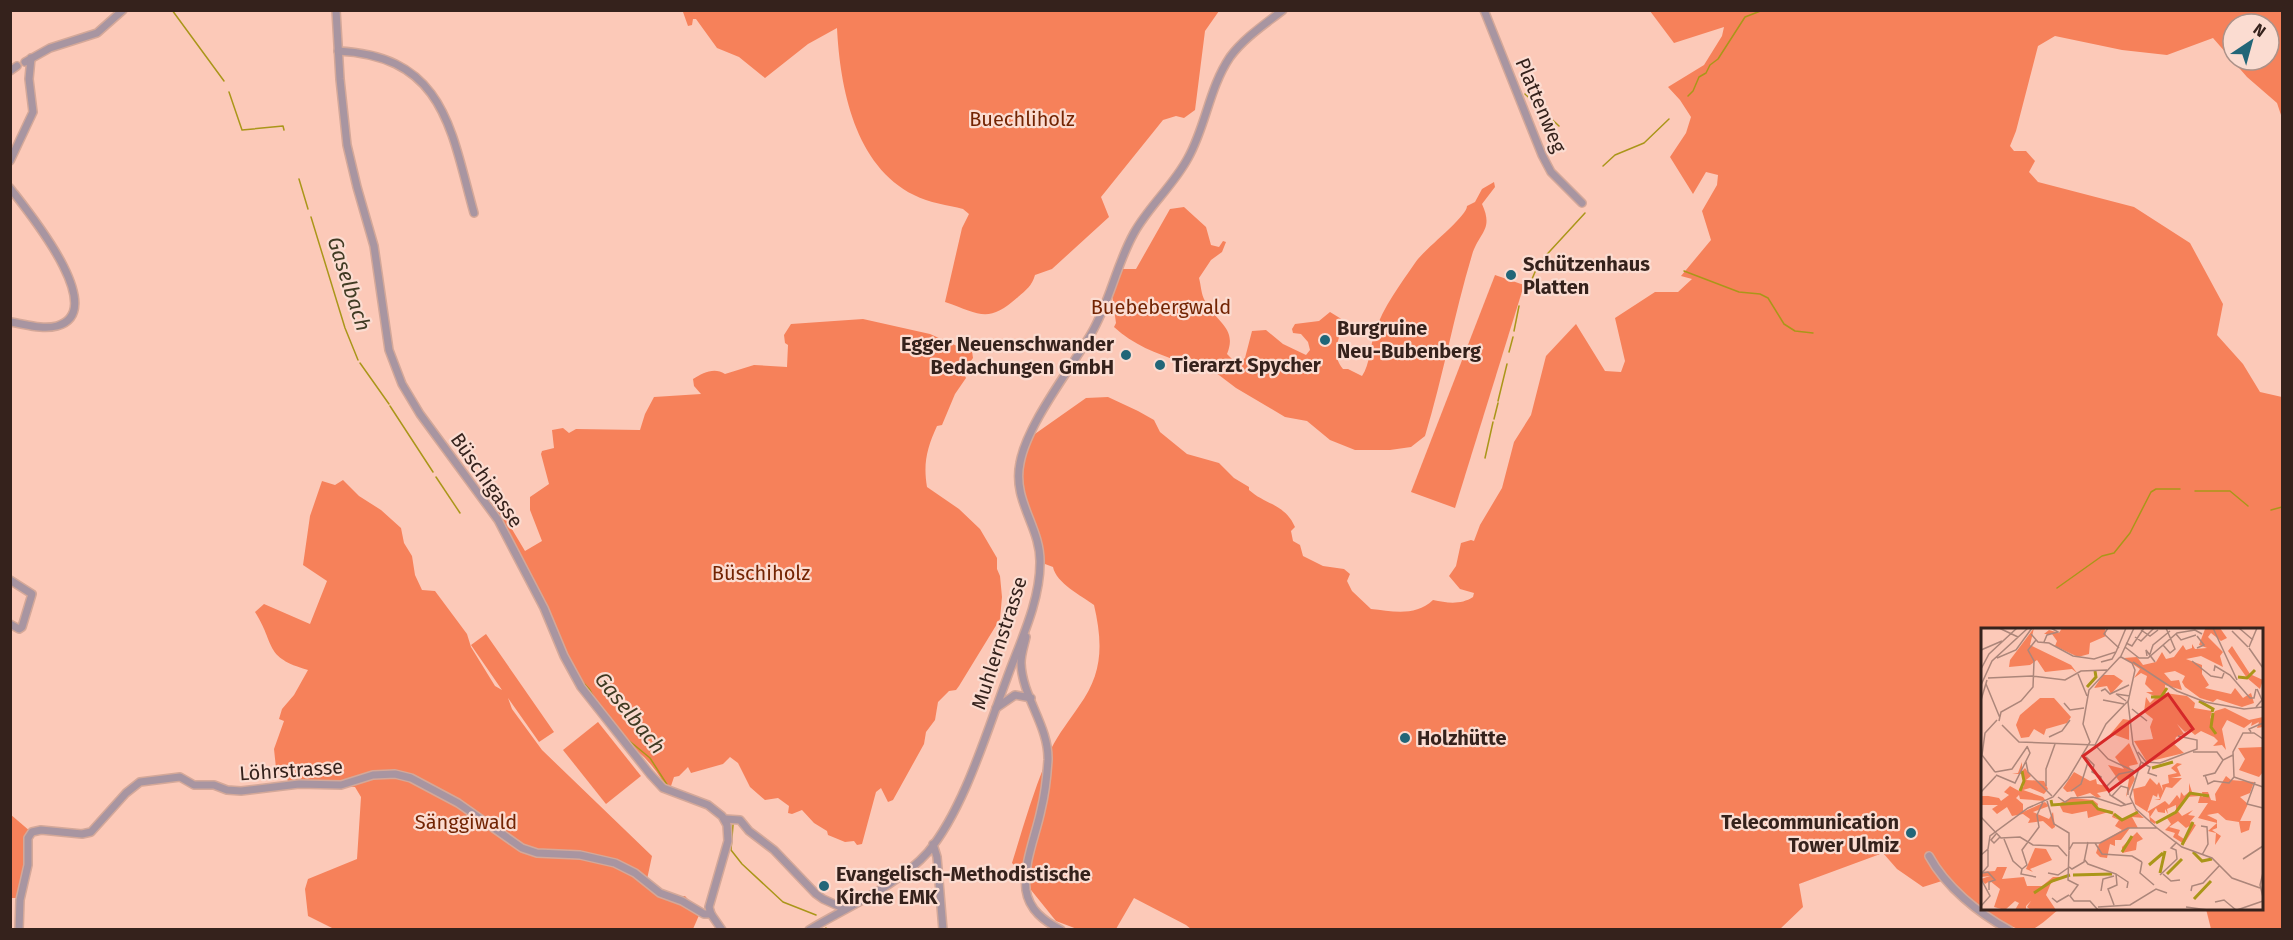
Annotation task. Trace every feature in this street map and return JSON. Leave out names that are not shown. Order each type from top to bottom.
[{"type":"street","points":[[10,161],[33,112],[28,60],[50,48],[97,33],[123,10]]},
{"type":"street","name":"Büschigasse","points":[[336,10],[343,117],[349,155],[374,246],[389,350],[402,384],[420,414],[494,512],[529,578],[564,656],[581,687],[650,774],[663,788],[714,808],[725,819],[740,820],[749,831],[774,850],[816,894],[845,909]]},
{"type":"street","name":"Muhlernstrasse","points":[[809,930],[904,873],[933,844],[968,782],[1028,619],[1037,587],[1041,562],[1036,539],[1019,490],[1019,466],[1027,441],[1100,319],[1133,235],[1179,174],[1192,152],[1223,69],[1244,41],[1283,10]]},
{"type":"street","name":"Plattenweg","points":[[1484,10],[1542,155],[1551,172],[1582,203]]},
{"type":"street","points":[[338,51],[367,54],[384,60],[413,76],[432,94],[440,105],[459,153],[474,213]]},
{"type":"street","points":[[10,188],[56,251],[71,285],[75,302],[70,316],[59,325],[47,327],[10,322]]},
{"type":"street","points":[[10,580],[32,594],[22,627],[18,629],[10,624]]},
{"type":"street","points":[[1028,619],[1021,662],[1022,671],[1043,733],[1048,759],[1042,809],[1029,857],[1026,890],[1036,913],[1061,930]]},
{"type":"street","points":[[996,708],[1015,695],[1031,698]]},
{"type":"street","name":"Löhrstrasse","points":[[19,930],[21,892],[28,865],[28,838],[32,832],[41,830],[82,834],[91,832],[140,782],[178,777],[194,785],[214,785],[227,790],[241,791],[298,783],[341,785],[384,774],[404,776],[476,814],[522,848],[537,853],[580,855],[615,862],[635,873],[660,893],[682,901],[704,914],[711,914]]},
{"type":"street","points":[[722,930],[711,914],[710,898],[728,841],[725,819]]},
{"type":"street","points":[[933,844],[937,857],[943,930]]},
{"type":"street","points":[[1929,856],[1943,877],[1962,896],[1981,910]]},
{"type":"street","points":[[1981,910],[2009,930]]},
{"type":"green space","name":"Buechliholz","points":[[678,11],[1219,11],[1205,31],[1195,110],[1184,118],[1176,116],[1163,120],[1101,197],[1109,217],[1052,269],[1035,275],[1028,288],[1008,305],[991,314],[983,314],[945,302],[962,228],[969,214],[963,209],[914,195],[894,182],[878,165],[864,145],[847,100],[837,28],[808,44],[765,78],[739,57],[717,48],[696,19],[693,19],[692,25],[688,26],[683,12]]},
{"type":"green space","points":[[1650,11],[2282,11],[2282,118],[2277,103],[2243,72],[2281,72],[2281,12],[2221,12],[2221,47],[2213,38],[2167,55],[2122,50],[2055,36],[2038,46],[2010,146],[2014,151],[2026,151],[2035,161],[2029,172],[2038,182],[2134,207],[2190,243],[2223,304],[2217,335],[2243,364],[2260,392],[2282,397],[2282,929],[2211,929],[2206,910],[2263,910],[2263,628],[1981,628],[1981,908],[1945,880],[1923,887],[1897,869],[1883,853],[1799,884],[1803,907],[1779,930],[1191,929],[1134,898],[1116,929],[1077,929],[1056,921],[1031,890],[1029,879],[1012,863],[1051,749],[1093,682],[1100,645],[1094,605],[1064,584],[1053,567],[1045,564],[1022,501],[1020,467],[1032,436],[1086,398],[1108,397],[1154,420],[1160,432],[1187,454],[1219,463],[1234,478],[1249,487],[1255,495],[1281,509],[1295,527],[1291,531],[1293,541],[1300,545],[1303,556],[1323,566],[1344,569],[1350,574],[1347,581],[1352,591],[1371,609],[1411,611],[1433,600],[1459,602],[1468,600],[1473,597],[1474,593],[1460,589],[1449,576],[1456,566],[1461,543],[1474,541],[1480,525],[1502,488],[1514,442],[1531,415],[1546,356],[1576,324],[1605,371],[1621,372],[1625,361],[1615,318],[1655,292],[1678,292],[1692,279],[1681,276],[1711,240],[1702,211],[1717,185],[1718,175],[1706,172],[1693,194],[1670,157],[1686,133],[1691,117],[1668,87],[1704,65],[1722,36],[1724,27],[1674,43]]},
{"type":"green space","name":"Buebebergwald","points":[[1494,182],[1495,187],[1482,204],[1486,225],[1472,255],[1425,436],[1411,447],[1390,450],[1355,450],[1330,440],[1307,421],[1285,417],[1236,388],[1207,366],[1195,363],[1188,355],[1181,362],[1137,344],[1114,327],[1116,323],[1112,295],[1122,269],[1136,269],[1170,209],[1184,207],[1206,227],[1211,245],[1219,247],[1223,241],[1226,242],[1222,252],[1211,260],[1199,278],[1205,301],[1228,331],[1230,345],[1227,354],[1237,364],[1245,358],[1252,331],[1266,330],[1283,344],[1306,355],[1310,350],[1308,342],[1301,334],[1293,333],[1292,329],[1295,324],[1319,321],[1330,312],[1343,320],[1336,351],[1339,363],[1343,369],[1362,376],[1367,366],[1378,323],[1404,280],[1420,257],[1460,218],[1467,206],[1475,202],[1482,189]]},
{"type":"green space","points":[[1495,275],[1524,285],[1455,508],[1411,492]]},
{"type":"green space","name":"Büschiholz","points":[[863,319],[930,334],[957,346],[958,349],[968,348],[972,351],[973,358],[963,372],[966,378],[955,394],[942,425],[937,426],[931,441],[926,463],[927,487],[959,509],[980,529],[997,558],[1002,597],[1000,619],[959,686],[956,690],[949,691],[938,702],[935,720],[926,732],[924,744],[893,800],[888,802],[881,788],[876,792],[862,844],[857,845],[854,841],[845,842],[828,835],[827,831],[814,823],[802,810],[792,814],[788,813],[789,806],[778,798],[765,800],[750,787],[738,763],[730,757],[723,764],[691,773],[688,767],[679,776],[674,777],[671,786],[665,786],[649,762],[627,744],[579,681],[494,513],[496,510],[503,514],[525,551],[542,541],[530,510],[530,497],[549,484],[541,454],[542,451],[554,448],[552,430],[563,428],[569,433],[576,429],[640,430],[654,397],[701,394],[694,386],[693,379],[705,373],[717,371],[725,374],[754,365],[787,367],[788,345],[785,343],[784,335],[791,324]]},
{"type":"green space","name":"Sänggiwald","points":[[343,480],[359,496],[381,510],[401,528],[404,543],[412,556],[415,575],[422,590],[435,591],[467,634],[471,647],[495,686],[502,690],[471,645],[486,634],[554,732],[539,742],[508,698],[512,709],[542,750],[652,856],[646,884],[673,897],[685,896],[700,913],[693,929],[336,930],[308,916],[305,889],[308,879],[357,859],[361,797],[355,787],[288,782],[287,777],[276,768],[274,749],[284,721],[279,719],[282,709],[294,695],[308,670],[277,655],[255,612],[264,604],[310,624],[327,581],[303,565],[310,516],[322,481],[335,485]]},
{"type":"green space","points":[[598,722],[641,776],[606,804],[563,750]]},
{"type":"green space","points":[[10,814],[31,832],[17,898],[11,898]]},
{"type":"green space","points":[[1983,910],[2058,910],[2033,929],[2024,930],[2000,921]]},
{"type":"waterway","name":"Gaselbach","points":[[172,10],[224,81]]},
{"type":"waterway","points":[[1688,96],[1693,91],[1699,77],[1706,73],[1710,65],[1718,59],[1745,17],[1763,10]]},
{"type":"waterway","name":"Gaselbach","points":[[229,92],[242,130],[283,126],[284,130]]},
{"type":"waterway","points":[[1525,94],[1559,126]]},
{"type":"waterway","points":[[1603,166],[1615,155],[1644,143],[1669,119]]},
{"type":"waterway","name":"Gaselbach","points":[[299,179],[308,209]]},
{"type":"waterway","points":[[1528,288],[1539,263],[1585,213]]},
{"type":"waterway","name":"Gaselbach","points":[[311,217],[345,328],[358,360]]},
{"type":"waterway","points":[[1684,271],[1739,292],[1760,294],[1768,298],[1784,324],[1795,331],[1813,333]]},
{"type":"waterway","points":[[1514,331],[1519,306]]},
{"type":"waterway","points":[[1509,352],[1513,337]]},
{"type":"waterway","name":"Gaselbach","points":[[360,363],[389,404]]},
{"type":"waterway","points":[[1498,401],[1507,364]]},
{"type":"waterway","points":[[1494,419],[1498,403]]},
{"type":"waterway","name":"Gaselbach","points":[[390,406],[433,472]]},
{"type":"waterway","points":[[1485,458],[1493,422]]},
{"type":"waterway","name":"Gaselbach","points":[[436,477],[460,513]]},
{"type":"waterway","points":[[2057,588],[2102,556],[2114,553],[2130,533],[2151,492],[2156,489],[2180,489]]},
{"type":"waterway","points":[[2195,491],[2230,491],[2248,506]]},
{"type":"waterway","points":[[2271,510],[2282,507]]},
{"type":"waterway","name":"Gaselbach","points":[[549,612],[564,647]]},
{"type":"waterway","name":"Gaselbach","points":[[580,679],[593,696]]},
{"type":"waterway","name":"Gaselbach","points":[[610,719],[627,739],[650,758],[668,786]]},
{"type":"waterway","name":"Gaselbach","points":[[733,825],[731,850],[742,864],[783,902],[816,915]]},
{"type":"place","name":"Schützenhaus Platten","points":[[1511,275]]},
{"type":"place","name":"Burgruine Neu-Bubenberg","points":[[1325,340]]},
{"type":"place","name":"Egger Neuenschwander Bedachungen GmbH","points":[[1126,355]]},
{"type":"place","name":"Tierarzt Spycher","points":[[1160,365]]},
{"type":"place","name":"Holzhütte","points":[[1405,738]]},
{"type":"place","name":"Telecommunication Tower Ulmiz","points":[[1911,833]]},
{"type":"place","name":"Evangelisch-Methodistische Kirche EMK","points":[[824,886]]}]
